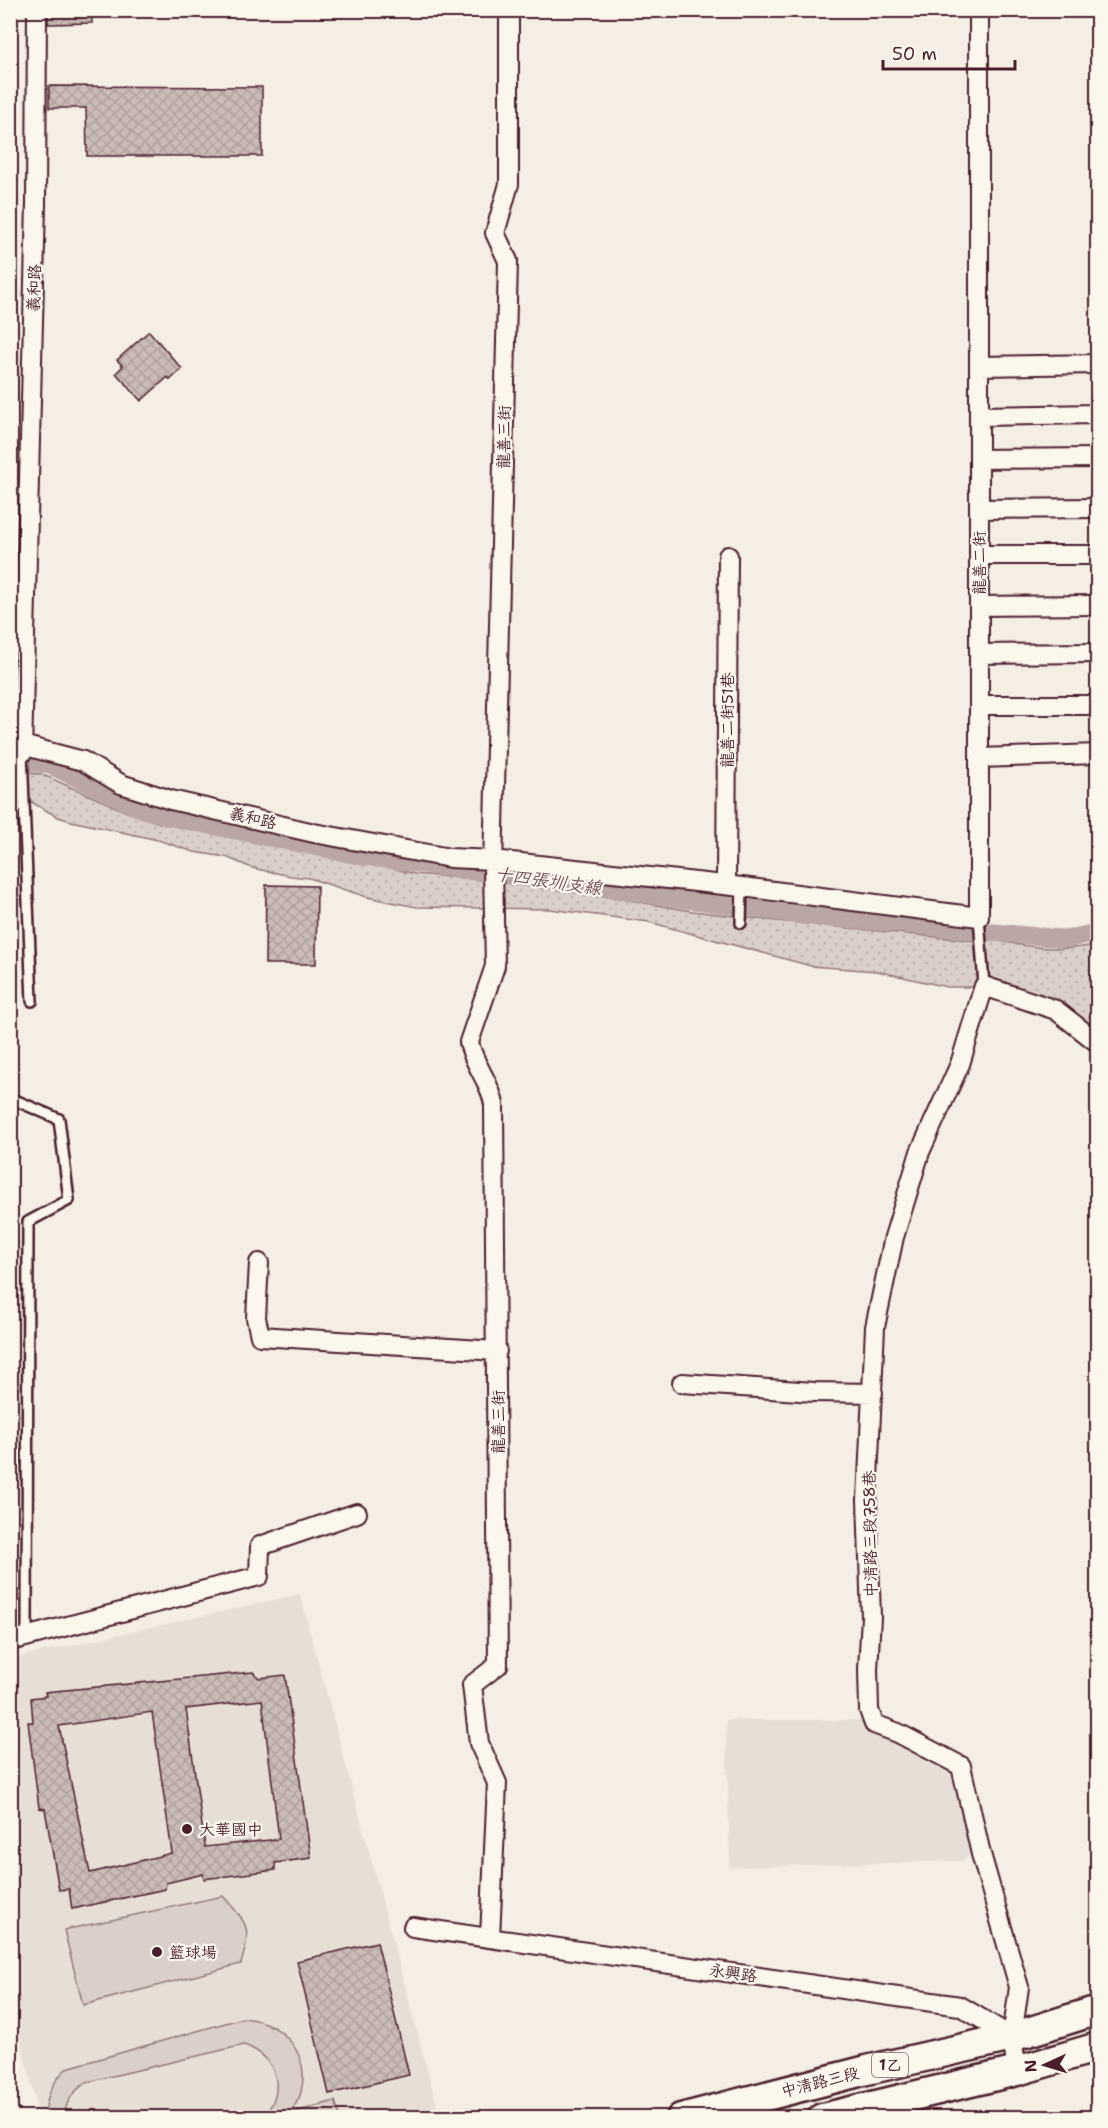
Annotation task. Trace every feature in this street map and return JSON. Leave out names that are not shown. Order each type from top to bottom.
[{"type":"main road","name":"中清路三段","points":[[681,2118],[867,2070],[1012,2037],[1098,2010]]},
{"type":"main road","name":"1乙","points":[[822,2118],[1017,2071],[1098,2047]]},
{"type":"main road","points":[[867,2070],[874,2105]]},
{"type":"street","name":"義和路","points":[[37,10],[36,204],[18,748],[83,761],[121,784],[171,800],[314,833],[493,864]]},
{"type":"street","name":"龍善三街","points":[[490,1938],[496,1784],[478,1743],[472,1684],[498,1665],[494,1104],[492,1092],[471,1052],[469,1042],[495,966],[492,899],[508,261],[495,233],[509,184],[510,10]]},
{"type":"street","name":"龍善二街","points":[[978,10],[979,917]]},
{"type":"street","points":[[979,366],[1098,364]]},
{"type":"street","points":[[979,416],[1098,414]]},
{"type":"street","points":[[978,459],[1098,458]]},
{"type":"street","points":[[978,509],[1098,508]]},
{"type":"street","points":[[978,555],[1098,555]]},
{"type":"street","name":"龍善二街51巷","points":[[728,556],[734,886]]},
{"type":"street","points":[[979,606],[1098,605]]},
{"type":"street","points":[[979,654],[1098,653]]},
{"type":"street","points":[[978,705],[1098,705]]},
{"type":"street","points":[[979,758],[1098,753]]},
{"type":"street","points":[[493,864],[734,886],[979,917]]},
{"type":"street","points":[[984,986],[1056,1010],[1098,1043]]},
{"type":"street","name":"中清路三段758巷","points":[[984,986],[960,1064],[920,1152],[894,1237],[875,1327],[867,1500],[871,1617],[868,1669],[869,1710],[874,1724],[898,1733],[961,1766],[981,1854],[1019,1987],[1012,2037]]},
{"type":"street","points":[[259,1263],[256,1318],[260,1336],[497,1351]]},
{"type":"street","points":[[682,1383],[814,1392],[873,1393]]},
{"type":"street","points":[[19,1639],[259,1576],[260,1546],[357,1513]]},
{"type":"street","name":"永興路","points":[[412,1927],[960,2006],[1012,2037]]},
{"type":"street","points":[[1012,2037],[1017,2071]]},
{"type":"lane","name":"義和路","points":[[18,748],[32,1001]]},
{"type":"lane","points":[[734,886],[741,923]]},
{"type":"lane","name":"龍善二街","points":[[979,917],[984,986]]},
{"type":"lane","points":[[10,1070],[10,1079]]},
{"type":"lane","points":[[10,1098],[59,1119],[69,1200],[28,1221],[19,1639]]},
{"type":"shaded area","points":[[10,773],[41,774],[125,811],[159,823],[367,862],[415,874],[532,884],[692,911],[767,920],[977,941],[980,987],[947,987],[877,971],[811,966],[649,922],[550,909],[417,907],[367,897],[309,878],[252,868],[226,857],[194,852],[158,840],[58,817],[26,799],[11,797]]},
{"type":"shaded area","points":[[986,939],[1055,948],[1097,944],[1097,1037],[988,982]]},
{"type":"shaded area","name":"大華國中","points":[[300,1594],[440,2117],[39,2117],[11,1999],[10,1659]]},
{"type":"shaded area","points":[[726,1720],[866,1720],[875,1731],[955,1773],[973,1852],[962,1861],[730,1867]]},
{"type":"shaded area","name":"籃球場","points":[[223,1896],[246,1926],[246,1941],[241,1964],[83,2005],[64,1930]]},
{"type":"shaded area","points":[[243,2018],[270,2025],[290,2041],[297,2052],[302,2064],[303,2077],[300,2095],[291,2113],[335,2101],[340,2117],[263,2117],[275,2096],[275,2075],[264,2058],[255,2050],[244,2045],[87,2082],[71,2097],[64,2117],[45,2117],[51,2090],[67,2068]]},
{"type":"building","points":[[48,10],[92,10],[92,23],[48,24]]},
{"type":"building","points":[[49,86],[262,87],[262,156],[87,156],[86,108],[49,108]]},
{"type":"building","points":[[149,331],[182,369],[170,380],[168,377],[141,401],[116,373],[123,366],[117,360]]},
{"type":"building","points":[[266,885],[317,886],[316,964],[265,964]]},
{"type":"building","points":[[253,1672],[259,1678],[285,1675],[311,1858],[275,1863],[275,1870],[204,1879],[203,1874],[166,1883],[165,1889],[72,1909],[69,1889],[59,1890],[45,1809],[39,1808],[28,1722],[33,1722],[31,1698],[46,1696],[45,1692]],"holes":[[[262,1700],[279,1839],[205,1847],[186,1709]],[[152,1712],[172,1853],[90,1873],[59,1726]]]},
{"type":"building","points":[[377,1942],[409,2075],[329,2094],[297,1961]]},
{"type":"waterway","name":"十四張圳支線","points":[[10,763],[47,764],[141,809],[183,820],[361,856],[801,915],[1067,939],[1098,932]]},
{"type":"place","name":"大華國中","points":[[187,1829]]},
{"type":"place","name":"籃球場","points":[[157,1952]]}]
